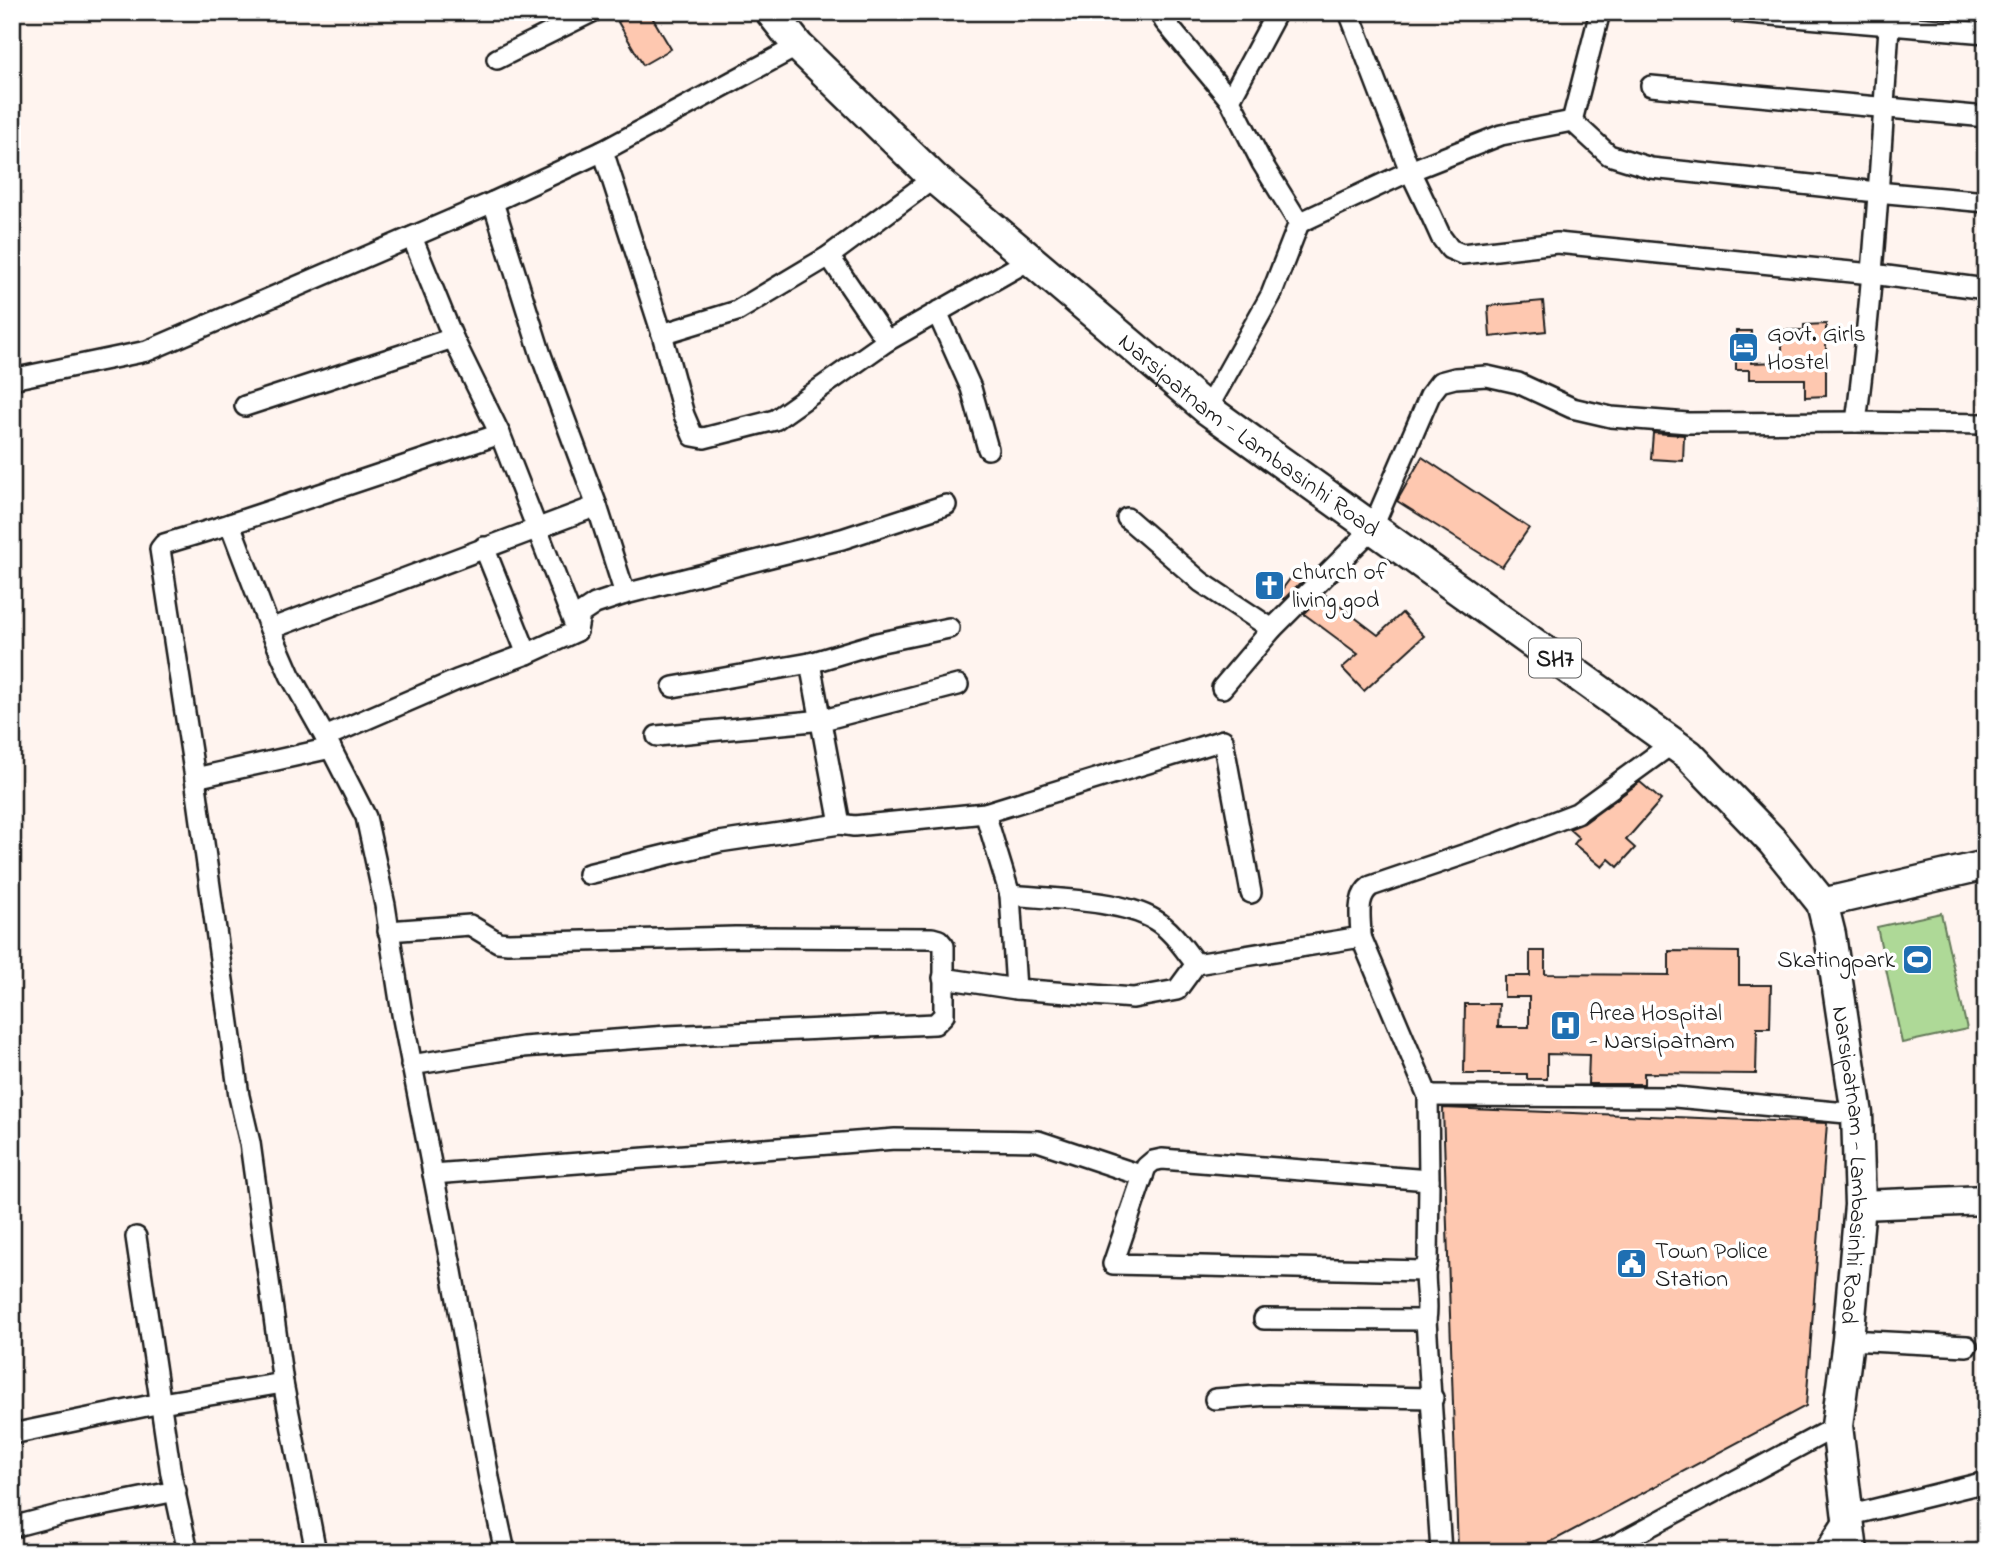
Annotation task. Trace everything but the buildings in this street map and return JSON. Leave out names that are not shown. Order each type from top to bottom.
[{"type":"main road","name":"Narsipatnam - Lambasinhi Road","points":[[771,12],[798,46],[934,178],[1207,409],[1689,755],[1773,842],[1822,903],[1830,935],[1857,1114],[1860,1205],[1837,1426],[1852,1552]]},
{"type":"main road","points":[[1822,903],[1986,866]]},
{"type":"main road","points":[[1860,1205],[1986,1200]]},
{"type":"street","points":[[497,59],[592,12]]},
{"type":"street","points":[[1159,12],[1230,100],[1262,163],[1299,223]]},
{"type":"street","points":[[1230,100],[1277,12]]},
{"type":"street","points":[[1349,12],[1410,171],[1441,237],[1450,248],[1462,254],[1557,243],[1872,274],[1986,289]]},
{"type":"street","points":[[1572,121],[1600,12]]},
{"type":"street","points":[[1736,12],[1890,19],[1986,33]]},
{"type":"street","points":[[1856,422],[1866,347],[1890,19]]},
{"type":"street","points":[[12,379],[147,351],[494,202],[603,151],[798,46]]},
{"type":"street","points":[[1651,86],[1986,117]]},
{"type":"street","points":[[1207,409],[1271,295],[1299,223],[1410,171],[1501,135],[1572,121]]},
{"type":"street","points":[[1572,121],[1609,155],[1651,168],[1986,202]]},
{"type":"street","points":[[603,151],[693,436],[704,438],[775,420],[887,341],[1031,259]]},
{"type":"street","points":[[662,334],[737,311],[829,256],[934,178]]},
{"type":"street","points":[[494,202],[541,355],[597,506],[625,594]]},
{"type":"street","points":[[412,237],[453,338],[500,434],[578,631]]},
{"type":"street","points":[[829,256],[887,341]]},
{"type":"street","points":[[937,312],[971,388],[988,449]]},
{"type":"street","points":[[245,406],[453,338]]},
{"type":"street","points":[[1222,688],[1272,629],[1372,529],[1430,395],[1440,382],[1455,377],[1498,377],[1518,383],[1572,408],[1611,417],[1688,424],[1985,422]]},
{"type":"street","points":[[316,1552],[283,1383],[250,1143],[239,1096],[160,549],[164,544],[500,434]]},
{"type":"street","points":[[578,631],[579,617],[594,604],[842,539],[946,505]]},
{"type":"street","points":[[270,629],[597,506]]},
{"type":"street","points":[[1127,518],[1200,582],[1272,629]]},
{"type":"street","points":[[230,524],[290,675],[366,817],[377,863],[411,1065],[505,1552]]},
{"type":"street","points":[[484,547],[527,654]]},
{"type":"street","points":[[673,687],[810,663],[877,643],[949,628]]},
{"type":"street","points":[[195,778],[328,743],[457,680],[527,654],[578,631]]},
{"type":"street","points":[[810,663],[823,720],[840,824]]},
{"type":"street","points":[[657,736],[823,720],[958,685]]},
{"type":"street","points":[[588,874],[719,842],[840,824],[854,826],[985,813],[1223,740],[1251,893]]},
{"type":"street","points":[[1441,1552],[1426,1320],[1429,1303],[1424,1271],[1428,1259],[1428,1096],[1361,937],[1360,901],[1364,891],[1371,886],[1577,813],[1673,743]]},
{"type":"street","points":[[985,813],[1010,895],[1016,989]]},
{"type":"street","points":[[1010,895],[1116,906],[1138,911],[1158,921],[1178,940],[1196,964]]},
{"type":"street","points":[[388,931],[470,925],[498,942],[509,943],[735,937],[932,938],[940,940],[944,946],[944,1014],[935,1024],[667,1036],[523,1047],[411,1065]]},
{"type":"street","points":[[943,978],[1016,989],[1133,998],[1177,990],[1196,964],[1361,937]]},
{"type":"street","points":[[1428,1096],[1675,1097],[1857,1114]]},
{"type":"street","points":[[433,1174],[895,1139],[1038,1141],[1143,1175]]},
{"type":"street","points":[[1424,1271],[1113,1264],[1146,1167],[1162,1159],[1429,1180]]},
{"type":"street","points":[[136,1237],[161,1403],[188,1552]]},
{"type":"street","points":[[1264,1319],[1426,1320]]},
{"type":"street","points":[[1848,1340],[1967,1346]]},
{"type":"street","points":[[12,1434],[161,1403],[283,1383]]},
{"type":"street","points":[[1215,1399],[1268,1395],[1433,1398]]},
{"type":"street","points":[[1598,1552],[1837,1426]]},
{"type":"street","points":[[1824,1552],[1847,1516],[1986,1482]]},
{"type":"street","points":[[12,1527],[62,1514],[176,1492]]},
{"type":"green space","name":"Skatingpark","points":[[1941,913],[1967,1029],[1902,1043],[1877,927]]},
{"type":"place","name":"Govt. Girls Hostel","points":[[1744,347]]},
{"type":"place","name":"church of living god","points":[[1269,585]]},
{"type":"place","name":"Skatingpark","points":[[1918,959]]},
{"type":"place","name":"Area Hospital - Narsipatnam","points":[[1566,1026]]},
{"type":"place","name":"Town Police Station","points":[[1632,1264]]}]
